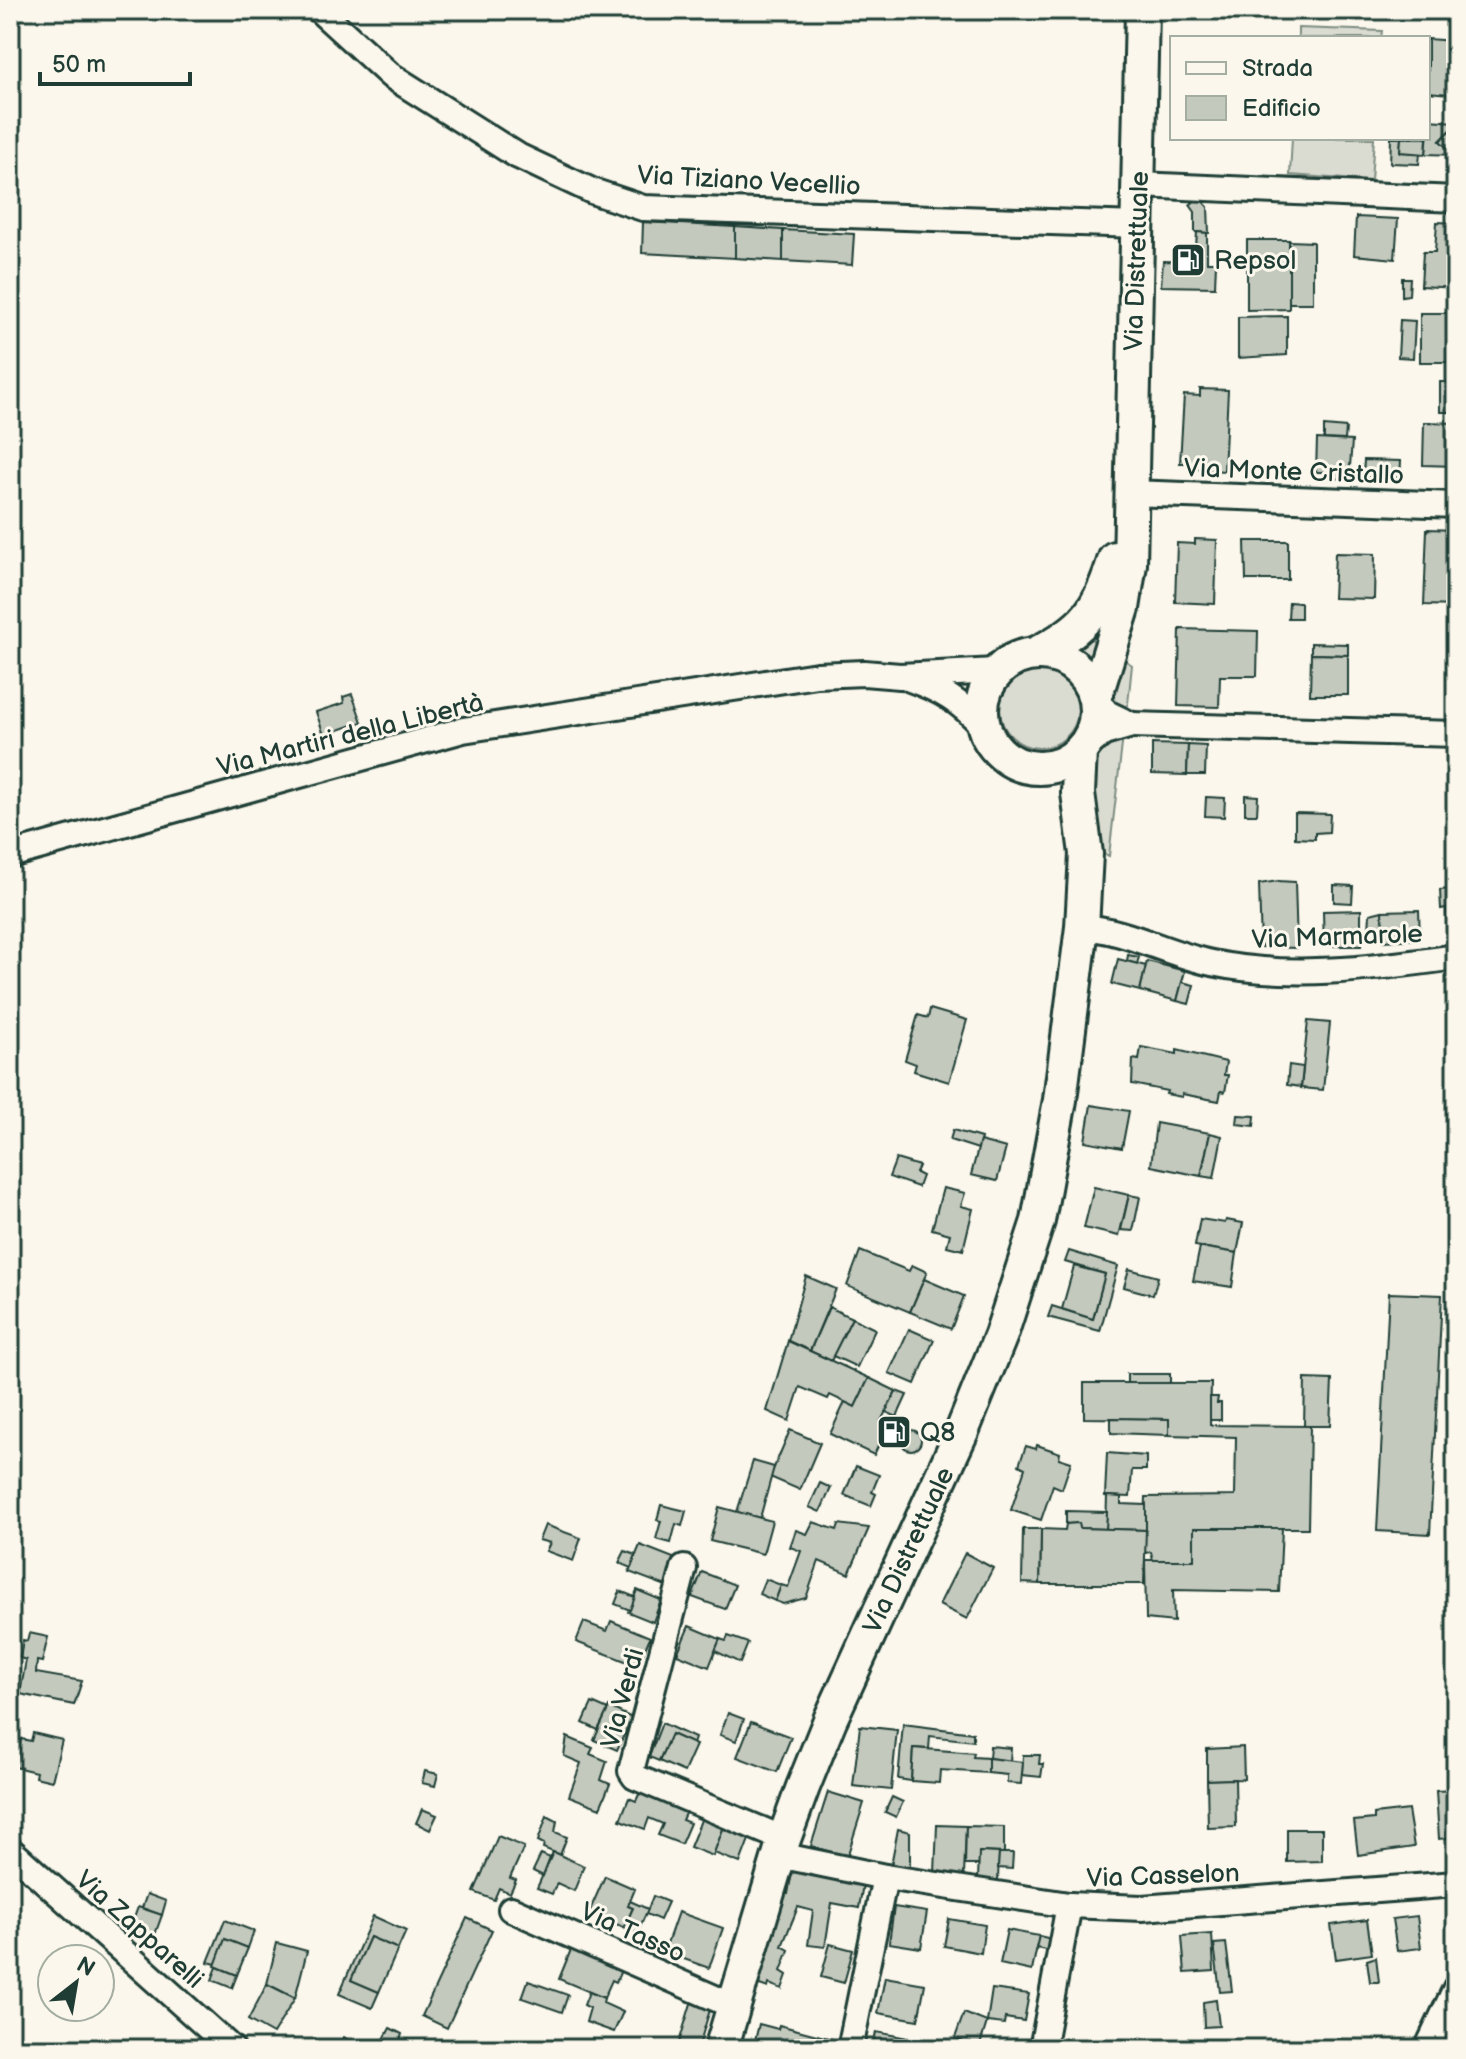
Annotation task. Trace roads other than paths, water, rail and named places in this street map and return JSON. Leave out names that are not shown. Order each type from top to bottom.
[{"type":"main road","name":"Via Distrettuale","points":[[721,2049],[781,1847],[830,1720],[963,1429],[1022,1274],[1038,1221],[1050,1163],[1082,927],[1086,854],[1078,793],[1080,751],[1091,735],[1096,717],[1095,698],[1123,608],[1130,564],[1142,10]]},
{"type":"main road","name":"Via Distrettuale","points":[[996,671],[1022,655],[1037,653],[1074,631],[1097,606],[1105,590],[1130,502]]},
{"type":"main road","points":[[1037,653],[1057,656],[1074,665],[1087,680],[1095,698]]},
{"type":"main road","points":[[983,726],[981,706],[986,688],[996,671]]},
{"type":"main road","name":"Via Distrettuale","points":[[983,726],[999,752],[1025,766],[1057,798],[1070,817],[1086,854]]},
{"type":"main road","points":[[1025,766],[1055,766],[1080,751]]},
{"type":"street","name":"Via Tiziano Vecellio","points":[[319,10],[390,75],[518,156],[592,191],[643,208],[1138,225]]},
{"type":"street","points":[[1139,185],[1456,199]]},
{"type":"street","name":"Via Monte Cristallo","points":[[1130,502],[1456,505]]},
{"type":"street","points":[[900,676],[996,671]]},
{"type":"street","name":"Via Martiri della Libertà","points":[[10,855],[463,730],[817,675],[864,673],[900,676]]},
{"type":"street","points":[[900,676],[954,698],[983,726]]},
{"type":"street","points":[[1095,698],[1107,713],[1132,725]]},
{"type":"street","points":[[1080,751],[1104,733],[1132,725],[1456,734]]},
{"type":"street","name":"Via Marmarole","points":[[1082,927],[1117,932],[1187,958],[1268,972],[1369,968],[1456,957]]},
{"type":"street","name":"Via Verdi","points":[[684,1568],[631,1771],[635,1777],[781,1847]]},
{"type":"street","name":"Via Casselon","points":[[781,1847],[885,1877],[1069,1905],[1142,1908],[1456,1884]]},
{"type":"street","name":"Via Zapparelli","points":[[10,1850],[232,2049]]},
{"type":"street","points":[[850,2049],[885,1877]]},
{"type":"street","points":[[1042,2049],[1069,1905]]},
{"type":"street","name":"Via Tasso","points":[[511,1909],[733,2006]]},
{"type":"street","points":[[1427,2049],[1456,1988]]},
{"type":"place","name":"Repsol","points":[[1188,260]]},
{"type":"place","name":"Q8","points":[[894,1432]]}]
